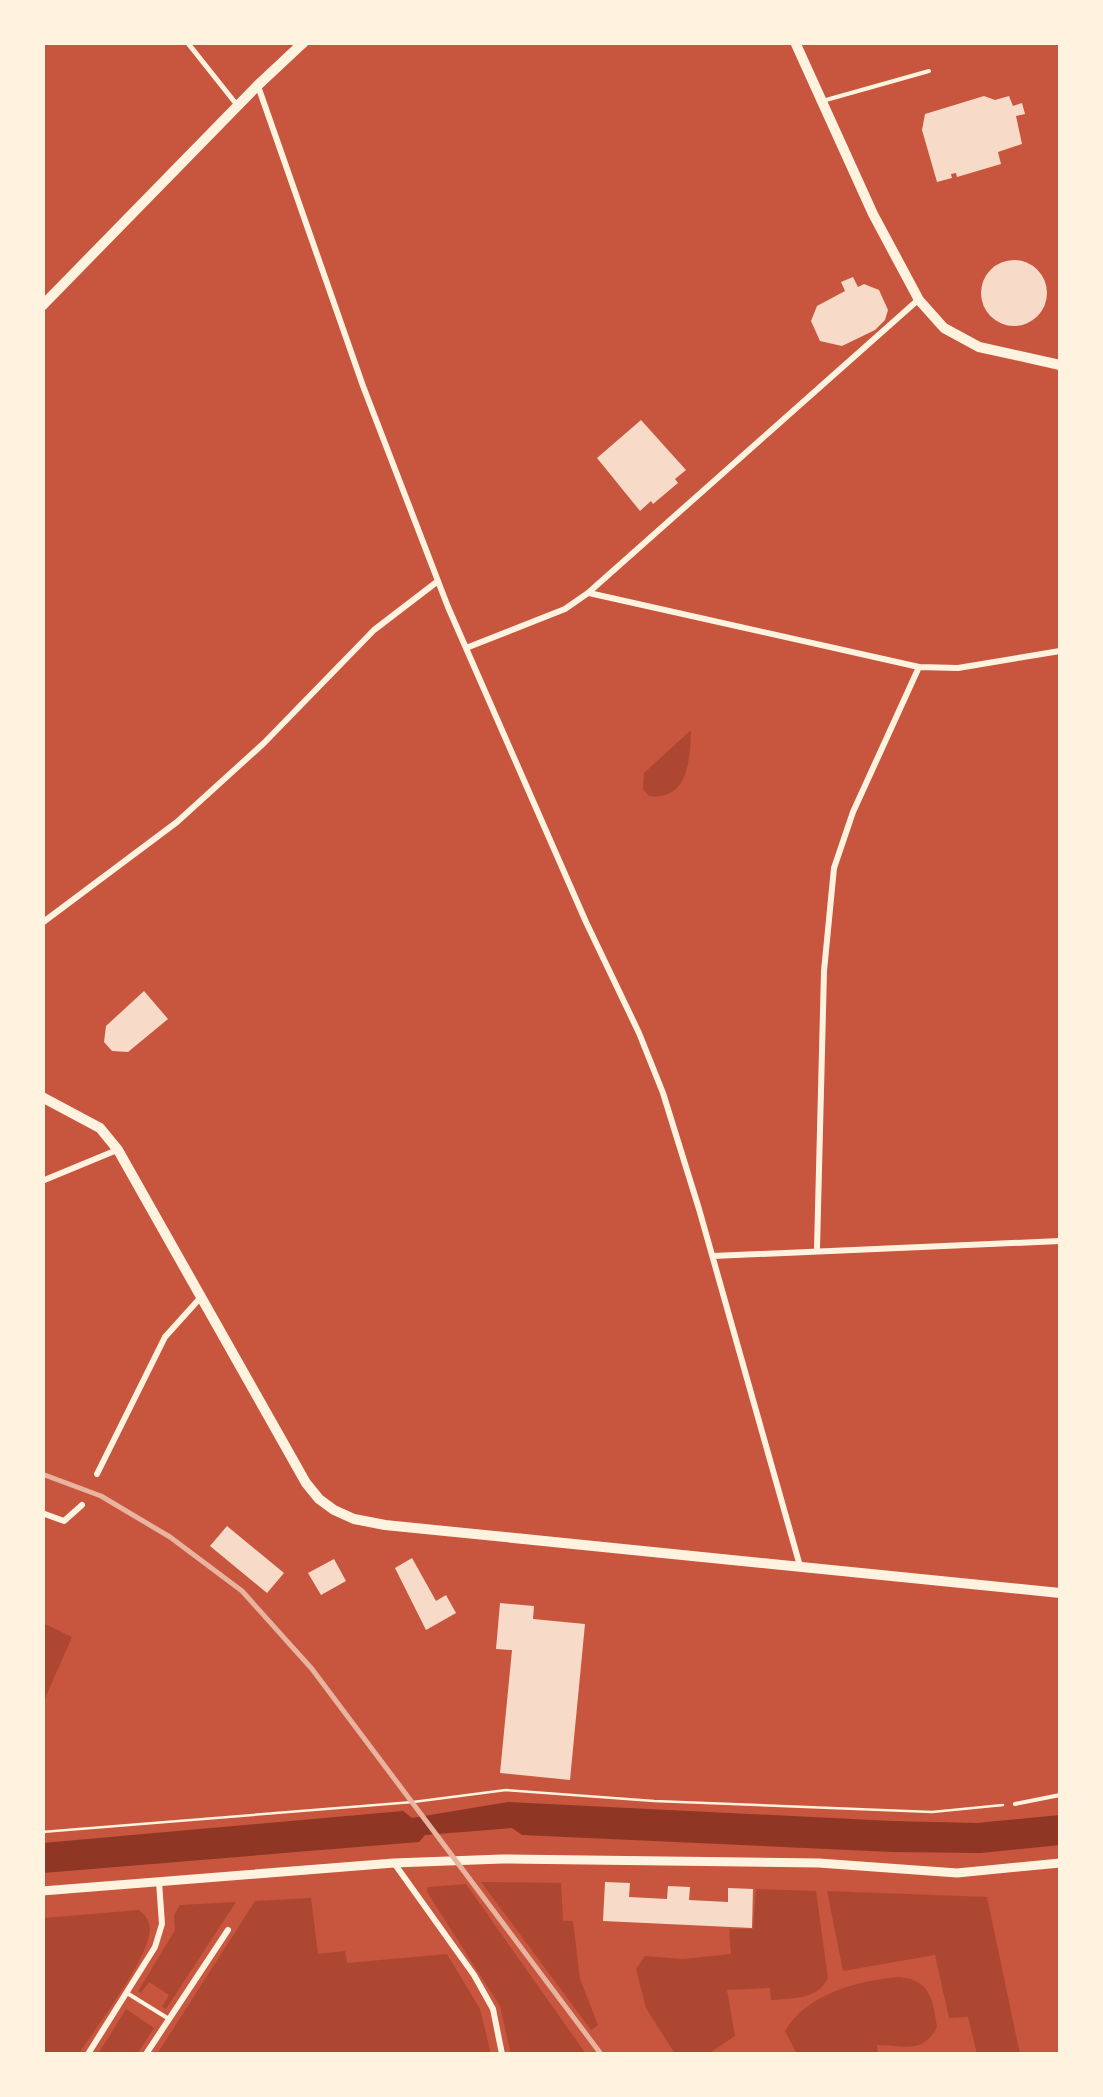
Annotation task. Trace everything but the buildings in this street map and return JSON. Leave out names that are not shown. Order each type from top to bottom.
[{"type":"main road","points":[[42,306],[304,42]]},
{"type":"main road","points":[[796,42],[873,214],[919,300],[944,328],[978,348],[1060,365]]},
{"type":"main road","points":[[42,1097],[100,1128],[118,1150],[306,1483],[319,1499],[354,1520],[1060,1592]]},
{"type":"street","points":[[187,42],[238,108]]},
{"type":"street","points":[[258,85],[363,386],[438,581],[663,1094],[800,1566]]},
{"type":"street","points":[[466,648],[565,609],[588,593],[919,300]]},
{"type":"street","points":[[42,923],[177,822],[264,743],[374,630],[438,581]]},
{"type":"street","points":[[588,593],[919,667],[958,668],[1060,651]]},
{"type":"street","points":[[817,1249],[823,1003],[834,868],[853,812],[919,667]]},
{"type":"street","points":[[42,1180],[118,1150]]},
{"type":"street","points":[[712,1256],[1060,1241]]},
{"type":"street","points":[[97,1474],[164,1337],[200,1297]]},
{"type":"street","points":[[42,1512],[64,1521],[82,1505]]},
{"type":"street","points":[[42,1891],[394,1864],[583,1858],[819,1864],[957,1873],[1060,1863]]},
{"type":"street","points":[[394,1864],[474,1975],[492,2009],[502,2054]]},
{"type":"street","points":[[88,2054],[155,1946],[162,1924],[159,1882]]},
{"type":"street","points":[[146,2054],[228,1930]]},
{"type":"lane","points":[[822,102],[930,71]]},
{"type":"lane","points":[[1015,1804],[1060,1795]]},
{"type":"lane","points":[[127,1992],[169,2020]]},
{"type":"path","points":[[42,1832],[412,1802],[506,1790],[932,1812],[1015,1804]]},
{"type":"shaded area","points":[[691,730],[688,765],[680,785],[662,796],[649,796],[643,789],[644,773]]},
{"type":"shaded area","points":[[43,1623],[72,1637],[43,1703]]},
{"type":"shaded area","points":[[508,1802],[892,1821],[977,1823],[1060,1815],[1060,1845],[981,1853],[892,1852],[522,1835],[512,1828],[425,1835],[419,1842],[43,1873],[43,1843],[403,1811],[412,1818]]},
{"type":"shaded area","points":[[481,1882],[561,1883],[563,1921],[573,1921],[580,1979],[598,2025],[591,2030]]},
{"type":"shaded area","points":[[466,1884],[586,2054],[511,2054],[500,2006],[427,1892],[428,1887]]},
{"type":"shaded area","points":[[756,1889],[816,1891],[828,1978],[818,1990],[796,1998],[771,2000],[770,1988],[727,1990],[735,2036],[708,2054],[675,2054],[646,2008],[636,1969],[645,1956],[683,1959],[731,1954],[729,1929],[753,1929]]},
{"type":"shaded area","points":[[827,1891],[987,1897],[1020,2054],[977,2054],[968,2017],[949,2018],[935,1955],[843,1971]]},
{"type":"shaded area","points":[[311,1898],[318,1954],[345,1951],[347,1963],[447,1954],[480,2009],[491,2054],[157,2054],[255,1901]]},
{"type":"shaded area","points":[[236,1902],[166,2009],[162,2007],[169,1995],[149,1982],[141,1993],[138,1991],[175,1930],[174,1915],[180,1905]]},
{"type":"shaded area","points":[[139,1910],[149,1924],[147,1943],[108,2011],[79,2054],[43,2054],[43,1918]]},
{"type":"shaded area","points":[[899,1977],[924,1987],[931,2000],[937,2027],[925,2042],[911,2046],[877,2045],[878,2054],[797,2054],[785,2031],[806,2007],[835,1991]]},
{"type":"shaded area","points":[[126,2009],[154,2028],[137,2054],[98,2054]]},
{"type":"railway","points":[[42,1474],[101,1496],[170,1537],[242,1591],[312,1669],[601,2054]]}]
